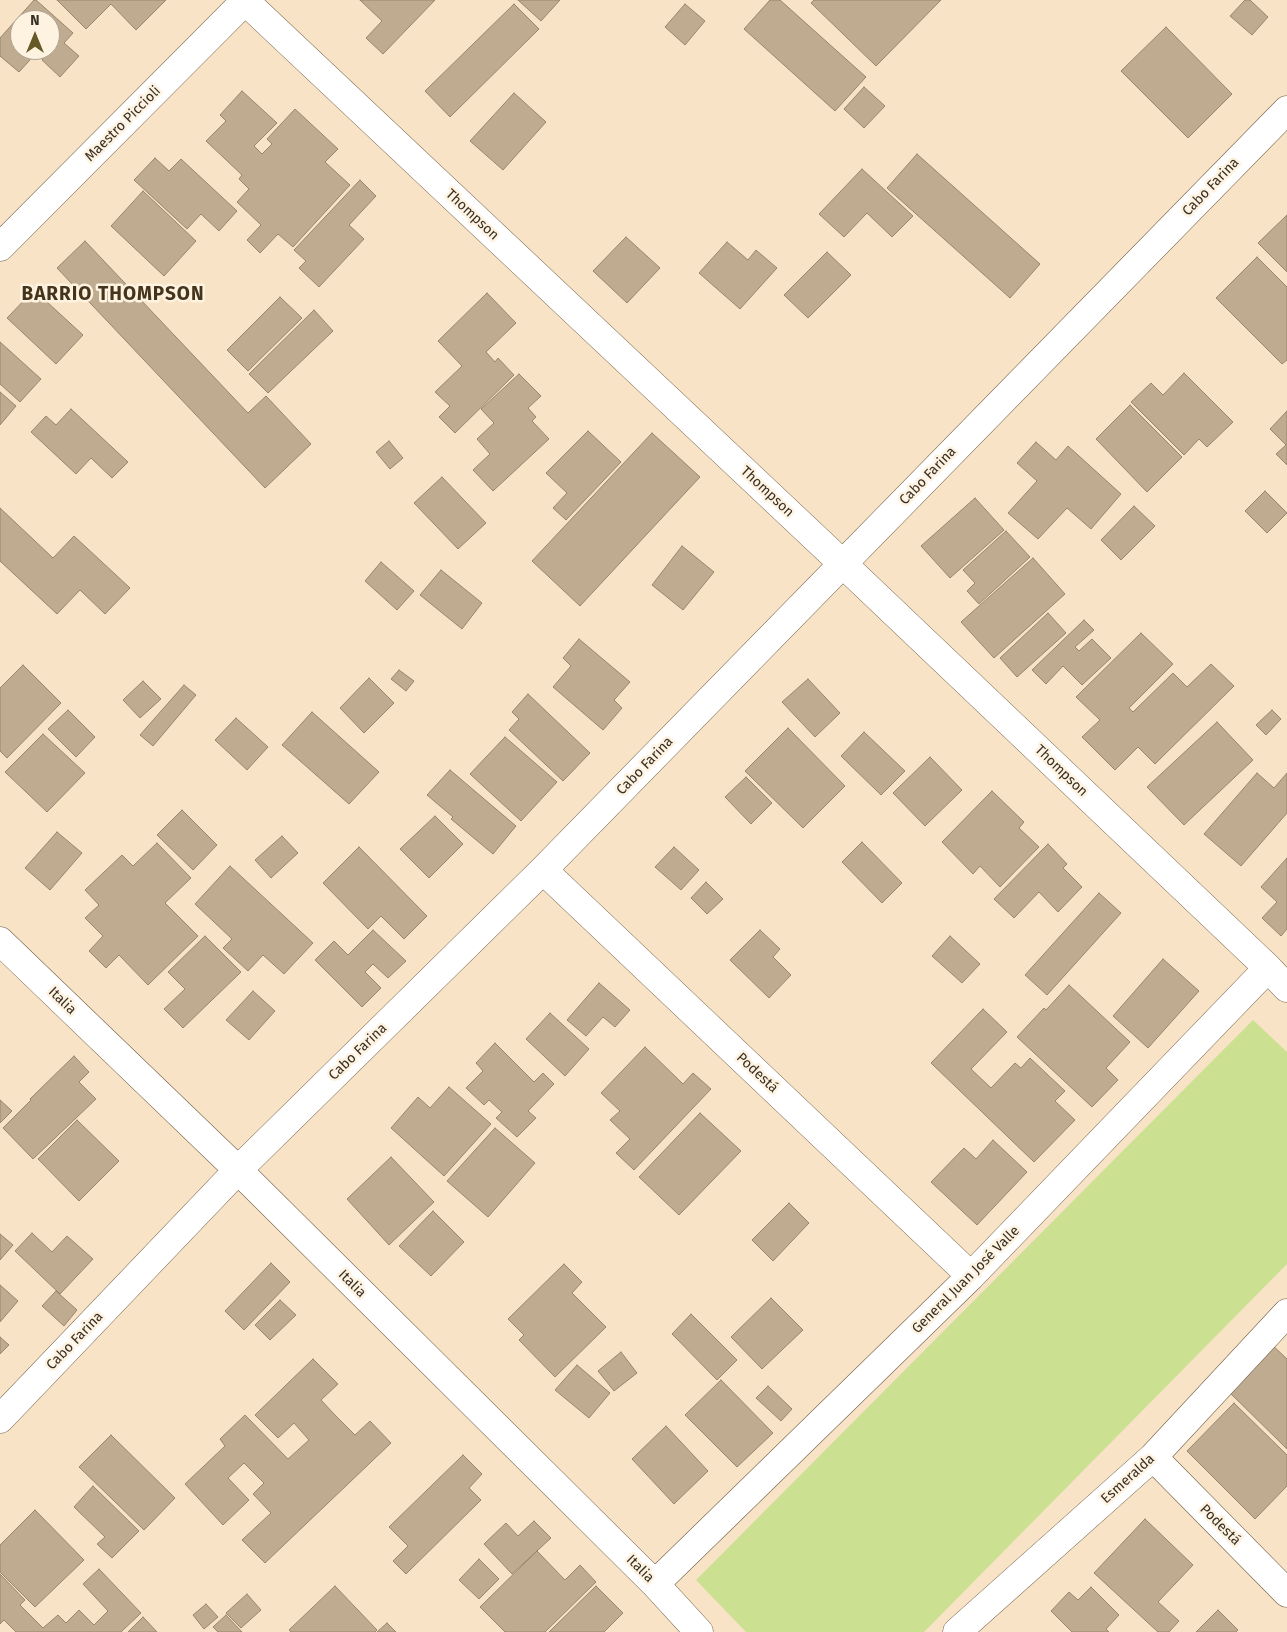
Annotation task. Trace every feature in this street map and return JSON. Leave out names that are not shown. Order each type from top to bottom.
[{"type":"street","name":"Maestro Piccioli","points":[[0,247],[245,0]]},
{"type":"street","name":"Thompson","points":[[245,0],[843,564],[1287,988]]},
{"type":"street","name":"Cabo Farina","points":[[0,1419],[238,1170],[543,870],[1287,110]]},
{"type":"street","name":"Podestá","points":[[543,870],[971,1276]]},
{"type":"street","name":"Italia","points":[[0,941],[238,1170],[655,1584],[699,1632]]},
{"type":"street","name":"General Juan José Valle","points":[[655,1584],[971,1276],[1268,968]]},
{"type":"street","name":"Esmeralda","points":[[957,1632],[1153,1457],[1287,1313]]},
{"type":"street","name":"Podestá","points":[[1153,1457],[1287,1593]]},
{"type":"green space","points":[[1253,1020],[1287,1052],[1287,1264],[924,1632],[746,1632],[696,1580]]},
{"type":"building","points":[[36,0],[47,10],[25,10]]},
{"type":"building","points":[[57,0],[166,0],[136,30],[111,4],[86,29]]},
{"type":"building","points":[[360,0],[435,0],[383,54],[366,38],[382,21]]},
{"type":"building","points":[[518,0],[560,0],[541,21]]},
{"type":"building","points":[[770,0],[780,0],[866,77],[835,111],[744,29]]},
{"type":"building","points":[[814,0],[941,0],[876,66],[811,3]]},
{"type":"building","points":[[1245,0],[1250,0],[1268,17],[1252,35],[1230,16]]},
{"type":"building","points":[[514,4],[539,29],[450,117],[425,91]]},
{"type":"building","points":[[685,4],[705,21],[685,45],[665,27]]},
{"type":"building","points":[[60,21],[73,33],[64,43],[79,56],[60,77],[42,60],[60,60]]},
{"type":"building","points":[[10,27],[10,60],[30,60],[19,72],[0,56],[0,38]]},
{"type":"building","points":[[1166,27],[1232,94],[1188,138],[1121,71]]},
{"type":"building","points":[[864,87],[885,106],[864,128],[844,109]]},
{"type":"building","points":[[242,91],[277,123],[254,146],[262,154],[272,144],[267,139],[295,109],[338,149],[325,162],[350,185],[293,247],[278,234],[260,253],[247,240],[261,225],[237,202],[249,189],[239,179],[242,175],[206,141],[226,121],[220,115]]},
{"type":"building","points":[[514,93],[546,122],[503,170],[470,141]]},
{"type":"building","points":[[917,154],[1040,264],[1010,298],[887,188]]},
{"type":"building","points":[[155,158],[169,171],[181,159],[237,211],[219,231],[201,214],[187,229],[134,180]]},
{"type":"building","points":[[862,169],[913,216],[892,237],[867,213],[844,237],[819,214]]},
{"type":"building","points":[[360,180],[376,196],[349,225],[364,239],[319,287],[299,268],[306,261],[294,250]]},
{"type":"building","points":[[143,191],[196,241],[164,276],[111,226]]},
{"type":"building","points":[[1287,215],[1287,272],[1258,243]]},
{"type":"building","points":[[626,237],[660,268],[627,303],[593,271]]},
{"type":"building","points":[[85,241],[248,413],[266,396],[311,444],[265,488],[57,268]]},
{"type":"building","points":[[727,242],[748,260],[756,250],[777,268],[740,309],[699,273]]},
{"type":"building","points":[[827,252],[851,275],[808,318],[784,295]]},
{"type":"building","points":[[1257,257],[1287,287],[1287,360],[1282,364],[1216,298]]},
{"type":"building","points":[[34,290],[83,335],[56,364],[7,318]]},
{"type":"building","points":[[487,293],[516,323],[486,352],[495,362],[498,358],[514,375],[455,433],[439,417],[450,406],[435,392],[462,366],[438,341]]},
{"type":"building","points":[[280,297],[302,318],[248,371],[227,350]]},
{"type":"building","points":[[314,310],[333,331],[268,393],[249,374]]},
{"type":"building","points":[[0,342],[41,379],[20,402],[0,384]]},
{"type":"building","points":[[1184,373],[1233,422],[1207,447],[1199,439],[1184,455],[1131,402],[1151,383],[1163,395]]},
{"type":"building","points":[[519,374],[541,396],[528,408],[536,417],[532,421],[549,439],[493,491],[473,470],[490,454],[477,439],[494,423],[481,409]]},
{"type":"building","points":[[0,392],[16,406],[0,425]]},
{"type":"building","points":[[1130,405],[1182,457],[1147,492],[1096,439]]},
{"type":"building","points":[[71,409],[128,462],[112,478],[91,458],[76,474],[31,432],[46,416],[56,425]]},
{"type":"building","points":[[1287,411],[1287,465],[1276,454],[1286,445],[1270,429]]},
{"type":"building","points":[[588,431],[621,462],[566,520],[553,508],[567,493],[546,473]]},
{"type":"building","points":[[652,433],[700,477],[580,606],[532,561]]},
{"type":"building","points":[[389,441],[403,458],[390,469],[376,452]]},
{"type":"building","points":[[1036,442],[1056,460],[1068,446],[1121,494],[1091,529],[1067,508],[1038,539],[1008,513],[1037,481],[1017,463]]},
{"type":"building","points":[[442,477],[486,523],[458,549],[414,503]]},
{"type":"building","points":[[1265,491],[1287,513],[1267,533],[1245,511]]},
{"type":"building","points":[[975,498],[1004,530],[950,578],[921,546]]},
{"type":"building","points":[[1134,506],[1155,526],[1121,560],[1101,540]]},
{"type":"building","points":[[0,508],[53,558],[74,536],[130,588],[105,614],[80,590],[57,614],[0,561]]},
{"type":"building","points":[[1006,531],[1030,557],[979,604],[967,591],[975,583],[963,570]]},
{"type":"building","points":[[682,546],[714,572],[683,610],[652,585]]},
{"type":"building","points":[[1033,558],[1065,594],[994,658],[961,622]]},
{"type":"building","points":[[381,562],[414,591],[397,610],[365,581]]},
{"type":"building","points":[[441,570],[482,603],[462,629],[420,595]]},
{"type":"building","points":[[1048,613],[1066,633],[1017,677],[1000,658]]},
{"type":"building","points":[[1084,620],[1094,630],[1075,647],[1079,651],[1092,639],[1111,658],[1082,685],[1063,666],[1046,684],[1032,670]]},
{"type":"building","points":[[1141,633],[1173,664],[1129,708],[1133,712],[1173,673],[1187,687],[1211,664],[1234,686],[1155,764],[1138,747],[1115,770],[1082,737],[1100,720],[1076,697]]},
{"type":"building","points":[[579,639],[630,682],[614,700],[622,708],[603,730],[553,687],[571,666],[563,658]]},
{"type":"building","points":[[23,665],[61,703],[7,758],[0,751],[0,688]]},
{"type":"building","points":[[399,670],[414,681],[406,691],[391,679]]},
{"type":"building","points":[[369,678],[394,703],[364,733],[340,708]]},
{"type":"building","points":[[808,679],[840,713],[815,737],[782,702]]},
{"type":"building","points":[[143,681],[161,699],[140,718],[123,700]]},
{"type":"building","points":[[184,685],[196,695],[153,746],[140,735]]},
{"type":"building","points":[[528,694],[590,753],[563,781],[509,730],[519,719],[512,712]]},
{"type":"building","points":[[68,710],[95,737],[76,757],[48,729]]},
{"type":"building","points":[[1272,710],[1281,719],[1266,735],[1256,725]]},
{"type":"building","points":[[312,712],[379,772],[349,804],[282,745]]},
{"type":"building","points":[[236,718],[268,747],[247,770],[215,740]]},
{"type":"building","points":[[1217,722],[1253,760],[1184,825],[1147,787]]},
{"type":"building","points":[[788,728],[845,786],[803,828],[745,771]]},
{"type":"building","points":[[864,732],[905,771],[881,795],[841,756]]},
{"type":"building","points":[[43,734],[85,773],[47,812],[5,772]]},
{"type":"building","points":[[505,737],[557,782],[521,821],[470,774]]},
{"type":"building","points":[[930,757],[962,790],[925,826],[893,793]]},
{"type":"building","points":[[450,770],[516,826],[493,854],[451,819],[453,817],[427,795]]},
{"type":"building","points":[[1257,773],[1274,788],[1287,773],[1287,813],[1241,866],[1204,834]]},
{"type":"building","points":[[746,777],[772,803],[751,824],[725,797]]},
{"type":"building","points":[[992,791],[1024,822],[1019,828],[1039,847],[1000,887],[980,866],[973,874],[942,842]]},
{"type":"building","points":[[182,810],[217,845],[193,870],[157,835]]},
{"type":"building","points":[[435,816],[463,844],[429,878],[400,849]]},
{"type":"building","points":[[57,832],[82,853],[50,890],[25,868]]},
{"type":"building","points":[[282,836],[298,853],[271,878],[255,860]]},
{"type":"building","points":[[862,842],[902,883],[882,903],[842,862]]},
{"type":"building","points":[[157,843],[191,878],[165,903],[198,936],[148,985],[119,955],[106,968],[89,951],[103,936],[85,918],[99,905],[85,890],[122,855],[133,866]]},
{"type":"building","points":[[1048,844],[1067,864],[1063,868],[1082,887],[1058,912],[1039,892],[1014,918],[994,899]]},
{"type":"building","points":[[359,847],[427,916],[404,939],[381,916],[368,929],[323,883]]},
{"type":"building","points":[[674,847],[699,870],[681,890],[655,867]]},
{"type":"building","points":[[1287,858],[1287,929],[1281,936],[1262,918],[1277,902],[1261,887]]},
{"type":"building","points":[[230,866],[313,943],[284,974],[263,955],[248,971],[223,948],[232,939],[195,904]]},
{"type":"building","points":[[706,882],[723,899],[707,914],[691,898]]},
{"type":"building","points":[[1099,893],[1121,913],[1047,995],[1025,975]]},
{"type":"building","points":[[373,930],[406,961],[388,978],[373,964],[365,972],[381,988],[362,1007],[315,960],[334,941],[348,955]]},
{"type":"building","points":[[760,930],[780,949],[773,957],[791,975],[769,998],[730,960]]},
{"type":"building","points":[[205,936],[241,972],[183,1028],[164,1009],[185,989],[168,972]]},
{"type":"building","points":[[950,936],[980,964],[962,983],[932,956]]},
{"type":"building","points":[[1163,959],[1199,991],[1148,1048],[1113,1016]]},
{"type":"building","points":[[599,983],[630,1010],[615,1027],[603,1017],[586,1036],[567,1020]]},
{"type":"building","points":[[1069,985],[1130,1042],[1106,1068],[1118,1080],[1092,1107],[1017,1037]]},
{"type":"building","points":[[253,991],[275,1011],[249,1040],[226,1020]]},
{"type":"building","points":[[983,1009],[1007,1032],[971,1069],[991,1088],[1015,1063],[1021,1068],[1030,1058],[1065,1091],[1055,1101],[1075,1120],[1034,1162],[931,1063]]},
{"type":"building","points":[[550,1013],[589,1049],[565,1076],[526,1039]]},
{"type":"building","points":[[495,1043],[534,1082],[543,1073],[554,1084],[528,1111],[536,1118],[517,1137],[496,1118],[502,1112],[489,1100],[484,1105],[466,1088],[483,1071],[476,1063]]},
{"type":"building","points":[[645,1047],[683,1084],[693,1073],[711,1089],[634,1170],[616,1153],[630,1139],[610,1120],[620,1111],[601,1093]]},
{"type":"building","points":[[74,1056],[89,1072],[79,1082],[96,1099],[33,1159],[3,1128]]},
{"type":"building","points":[[449,1087],[491,1124],[444,1176],[391,1128],[418,1097],[430,1108]]},
{"type":"building","points":[[0,1100],[12,1111],[0,1123]]},
{"type":"building","points":[[700,1113],[741,1151],[679,1215],[639,1177]]},
{"type":"building","points":[[77,1120],[119,1161],[79,1201],[38,1159]]},
{"type":"building","points":[[495,1128],[535,1163],[488,1217],[447,1181]]},
{"type":"building","points":[[993,1140],[1027,1172],[977,1225],[931,1182],[964,1148],[976,1159]]},
{"type":"building","points":[[391,1157],[434,1202],[389,1245],[347,1199]]},
{"type":"building","points":[[789,1203],[809,1223],[773,1261],[752,1240]]},
{"type":"building","points":[[433,1211],[464,1242],[431,1276],[399,1246]]},
{"type":"building","points":[[32,1233],[52,1252],[67,1236],[93,1259],[60,1294],[15,1251]]},
{"type":"building","points":[[0,1234],[13,1245],[0,1260]]},
{"type":"building","points":[[271,1263],[290,1282],[244,1330],[225,1311]]},
{"type":"building","points":[[564,1264],[582,1282],[572,1293],[606,1327],[555,1377],[519,1340],[524,1335],[508,1319]]},
{"type":"building","points":[[0,1285],[18,1301],[0,1322]]},
{"type":"building","points":[[56,1291],[77,1310],[64,1326],[42,1306]]},
{"type":"building","points":[[771,1298],[803,1330],[762,1369],[731,1337]]},
{"type":"building","points":[[280,1300],[296,1315],[270,1340],[255,1325]]},
{"type":"building","points":[[691,1314],[737,1360],[717,1380],[672,1334]]},
{"type":"building","points":[[0,1337],[9,1345],[0,1354]]},
{"type":"building","points":[[1269,1342],[1287,1359],[1287,1449],[1224,1387]]},
{"type":"building","points":[[621,1352],[637,1373],[614,1391],[598,1371]]},
{"type":"building","points":[[313,1359],[338,1384],[321,1400],[355,1435],[370,1421],[391,1443],[265,1563],[242,1540],[271,1513],[253,1494],[264,1483],[244,1463],[228,1478],[249,1500],[223,1525],[185,1484],[225,1446],[220,1439],[245,1415],[288,1459],[309,1440],[294,1423],[278,1438],[255,1415]]},
{"type":"building","points":[[577,1365],[610,1393],[589,1418],[555,1390]]},
{"type":"building","points":[[721,1380],[773,1433],[737,1467],[685,1415]]},
{"type":"building","points":[[768,1386],[792,1409],[781,1421],[756,1398]]},
{"type":"building","points":[[1234,1403],[1287,1455],[1287,1486],[1255,1519],[1187,1451]]},
{"type":"building","points":[[666,1426],[708,1471],[674,1504],[632,1459]]},
{"type":"building","points":[[111,1435],[175,1498],[144,1530],[79,1467]]},
{"type":"building","points":[[463,1455],[482,1474],[469,1488],[481,1500],[406,1574],[393,1561],[408,1546],[389,1527]]},
{"type":"building","points":[[93,1486],[139,1531],[112,1558],[97,1544],[105,1537],[74,1507]]},
{"type":"building","points":[[35,1510],[84,1560],[35,1607],[0,1572],[0,1545]]},
{"type":"building","points":[[1145,1519],[1193,1565],[1158,1602],[1179,1621],[1169,1632],[1158,1632],[1094,1573]]},
{"type":"building","points":[[534,1521],[551,1538],[512,1574],[484,1544],[506,1523],[518,1536]]},
{"type":"building","points":[[537,1551],[565,1580],[580,1565],[596,1582],[545,1632],[505,1632],[480,1607]]},
{"type":"building","points":[[479,1559],[499,1579],[479,1599],[459,1580]]},
{"type":"building","points":[[99,1569],[141,1613],[121,1632],[16,1632],[4,1620],[0,1624],[0,1574],[25,1600],[20,1605],[43,1628],[58,1615],[66,1623],[79,1610],[94,1625],[108,1611],[83,1584]]},
{"type":"building","points":[[335,1586],[377,1630],[375,1632],[291,1632],[289,1630]]},
{"type":"building","points":[[596,1586],[623,1613],[604,1632],[549,1632]]},
{"type":"building","points":[[1091,1587],[1119,1615],[1106,1629],[1109,1632],[1072,1632],[1051,1611],[1069,1592],[1078,1600]]},
{"type":"building","points":[[247,1594],[261,1610],[241,1628],[226,1613]]},
{"type":"building","points":[[206,1604],[218,1617],[204,1629],[193,1615]]},
{"type":"building","points":[[1218,1610],[1238,1630],[1236,1632],[1196,1632]]},
{"type":"building","points":[[226,1615],[242,1632],[218,1632],[213,1627]]},
{"type":"building","points":[[143,1617],[157,1632],[128,1632]]},
{"type":"building","points":[[387,1623],[396,1632],[377,1632]]},
{"type":"district","name":"BARRIO THOMPSON","points":[[113,295]]}]
